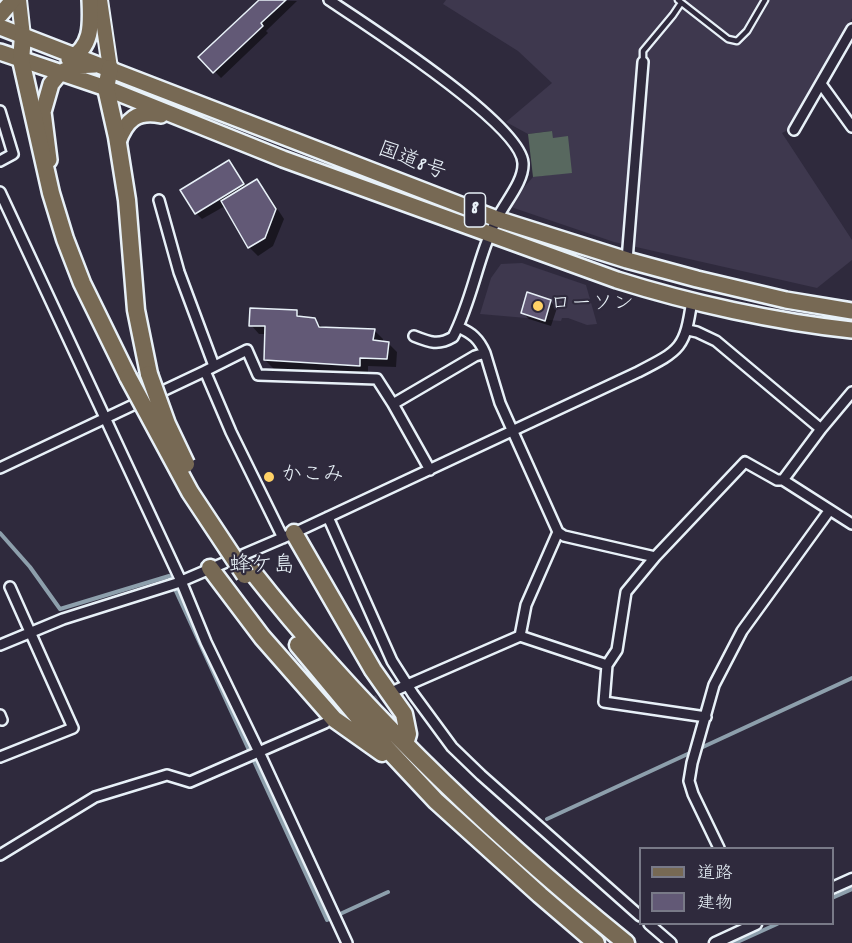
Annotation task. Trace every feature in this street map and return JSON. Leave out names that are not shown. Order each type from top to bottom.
[{"type":"highway","points":[[0,15],[13,0]]},
{"type":"highway","points":[[25,61],[59,64],[76,55],[84,47],[91,30],[90,0]]},
{"type":"highway","name":"国道8号","points":[[0,27],[106,66],[496,219],[627,260],[697,279],[786,300],[852,311]]},
{"type":"highway","points":[[23,36],[25,61],[51,193],[82,284],[128,377],[181,476],[208,520],[320,672],[363,723],[501,872],[580,943]]},
{"type":"highway","name":"国道8号","points":[[0,52],[106,88],[283,159],[640,287],[818,327],[852,330]]},
{"type":"highway","points":[[51,193],[48,142],[43,112],[49,88],[60,73],[74,66],[106,66],[106,88],[128,200],[136,310],[149,374],[167,424],[213,513],[248,572],[405,744],[494,831],[624,943]]},
{"type":"highway","points":[[118,142],[123,127],[134,117],[149,112],[182,119]]},
{"type":"highway","points":[[289,536],[373,670],[405,714],[408,734],[405,744]]},
{"type":"highway","points":[[210,568],[262,637],[334,719],[394,760],[414,777]]},
{"type":"highway","points":[[436,801],[540,896],[596,943]]},
{"type":"main road","points":[[19,0],[23,36]]},
{"type":"main road","points":[[100,0],[106,66]]},
{"type":"street","points":[[329,0],[404,50],[465,96],[518,146],[523,164],[519,180],[496,219],[453,337],[444,343],[428,342],[414,336]]},
{"type":"street","points":[[794,130],[852,29]]},
{"type":"street","points":[[627,260],[643,62]]},
{"type":"street","points":[[821,84],[852,127]]},
{"type":"street","points":[[0,111],[13,154],[0,160]]},
{"type":"street","points":[[0,192],[106,418],[175,584],[206,642],[253,755],[347,943]]},
{"type":"street","points":[[159,200],[209,369],[231,432],[289,536]]},
{"type":"street","points":[[0,645],[63,619],[175,584],[289,536],[667,357],[681,344],[688,330],[692,300]]},
{"type":"street","points":[[458,327],[470,332],[480,342],[500,403],[558,532],[564,536],[656,557]]},
{"type":"street","points":[[688,330],[716,341],[821,429]]},
{"type":"street","points":[[0,468],[247,350],[258,375],[377,380],[430,470]]},
{"type":"street","points":[[393,404],[475,356],[485,353]]},
{"type":"street","points":[[783,480],[852,392]]},
{"type":"street","points":[[706,717],[604,702],[607,665],[617,650],[626,592],[745,462],[777,480],[783,480],[852,524]]},
{"type":"street","points":[[718,847],[693,794],[690,782],[714,686],[742,631],[829,511]]},
{"type":"street","points":[[328,517],[392,661],[452,747],[639,915]]},
{"type":"street","points":[[520,636],[526,605],[558,532]]},
{"type":"street","points":[[0,757],[74,728],[10,586]]},
{"type":"street","points":[[396,690],[520,636],[607,665]]},
{"type":"street","points":[[0,855],[95,797],[167,775],[190,782],[325,723]]},
{"type":"street","points":[[834,887],[852,879]]},
{"type":"street","points":[[650,925],[671,943]]},
{"type":"street","points":[[715,943],[753,925]]},
{"type":"lane","points":[[643,62],[643,51],[673,15],[679,1],[728,39],[736,40],[747,31],[765,0]]},
{"type":"shaded area","points":[[446,0],[852,0],[852,18],[788,130],[782,133],[852,240],[852,260],[817,288],[614,242],[508,206],[533,177],[572,172],[551,131],[528,134],[506,122],[552,83],[518,51],[443,4]]},
{"type":"shaded area","points":[[522,263],[586,285],[597,324],[587,325],[568,318],[562,318],[561,321],[480,314],[491,278],[501,264]]},
{"type":"green space","points":[[552,131],[553,138],[568,136],[572,173],[533,177],[528,134]]},
{"type":"building","points":[[259,0],[286,0],[261,23],[263,26],[213,73],[198,57]]},
{"type":"building","points":[[229,160],[244,184],[195,214],[180,190]]},
{"type":"building","points":[[257,179],[276,209],[265,238],[248,248],[221,201]]},
{"type":"building","points":[[527,292],[551,300],[545,321],[521,313]]},
{"type":"building","points":[[250,308],[297,310],[297,316],[315,318],[319,327],[375,329],[373,340],[389,342],[387,359],[360,358],[360,366],[264,360],[265,326],[249,326]]},
{"type":"waterway","points":[[0,533],[30,567],[60,609],[169,576],[327,920],[388,892]]},
{"type":"waterway","points":[[547,819],[852,678]]},
{"type":"waterway","points":[[834,897],[852,889]]},
{"type":"waterway","points":[[735,943],[775,925]]},
{"type":"tunnel","points":[[333,720],[391,693]]},
{"type":"place","name":"ローソン","points":[[538,306]]},
{"type":"place","name":"かこみ","points":[[269,477]]},
{"type":"district","name":"蜂ケ島","points":[[262,568]]}]
